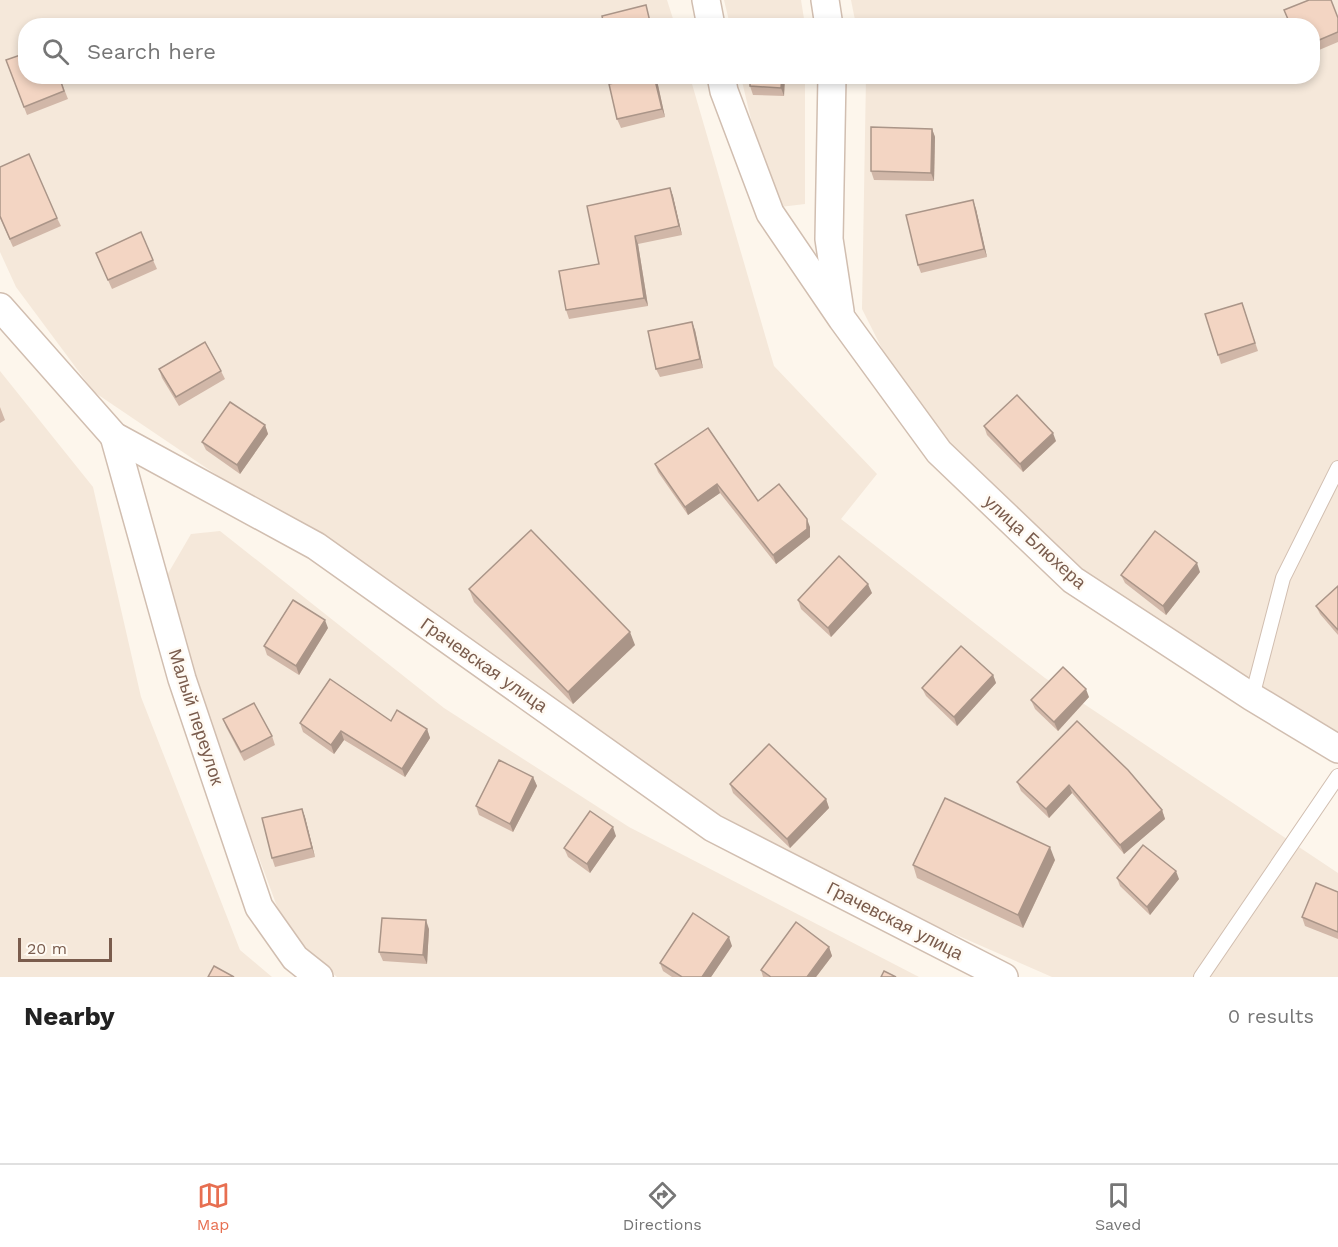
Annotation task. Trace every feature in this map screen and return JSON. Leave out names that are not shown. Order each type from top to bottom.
[{"type":"street","points":[[706,0],[709,18]]},
{"type":"street","points":[[825,0],[828,18]]},
{"type":"street","name":"улица Блюхера","points":[[723,84],[770,213],[842,319],[939,452],[1073,580],[1252,697],[1338,749]]},
{"type":"street","name":"улица Блюхера","points":[[832,84],[829,239],[842,319]]},
{"type":"street","name":"Грачевская улица","points":[[0,307],[114,436],[316,546],[713,828],[1004,977]]},
{"type":"street","name":"Малый переулок","points":[[114,436],[182,679],[259,907],[295,958],[319,977]]},
{"type":"lane","points":[[1252,697],[1282,578],[1338,468]]},
{"type":"lane","points":[[1201,977],[1338,776]]},
{"type":"shaded area","points":[[0,0],[667,0],[673,18],[18,18],[18,84],[692,84],[774,366],[877,474],[841,519],[1045,678],[1338,873],[1338,977],[1052,977],[788,861],[94,392],[16,287],[0,252]]},
{"type":"shaded area","points":[[724,0],[801,0],[804,18],[728,18]]},
{"type":"shaded area","points":[[851,0],[1338,0],[1338,758],[1062,576],[920,424],[862,309],[866,84],[1320,84],[1320,18],[855,18]]},
{"type":"shaded area","points":[[743,84],[805,84],[805,204],[772,208]]},
{"type":"shaded area","points":[[0,371],[93,487],[141,697],[240,950],[272,977],[0,977]]},
{"type":"shaded area","points":[[220,531],[444,708],[629,827],[919,977],[337,977],[288,936],[159,589],[191,534]]},
{"type":"building","points":[[1309,0],[1331,0],[1338,18],[1338,32],[1320,40],[1320,18],[1288,18],[1284,10]]},
{"type":"building","points":[[646,5],[649,18],[602,18],[602,16]]},
{"type":"building","points":[[18,56],[18,84],[62,84],[64,91],[24,107],[6,60]]},
{"type":"building","points":[[609,84],[656,84],[662,109],[617,119]]},
{"type":"building","points":[[750,84],[781,84],[781,88],[750,86]]},
{"type":"building","points":[[871,127],[932,129],[931,173],[871,171]]},
{"type":"building","points":[[29,154],[57,218],[10,239],[0,216],[0,167]]},
{"type":"building","points":[[670,188],[679,226],[635,236],[644,298],[566,310],[559,271],[599,264],[587,206]]},
{"type":"building","points":[[973,200],[984,249],[918,265],[906,215]]},
{"type":"building","points":[[141,232],[153,260],[108,280],[96,253]]},
{"type":"building","points":[[1242,303],[1255,343],[1218,355],[1205,314]]},
{"type":"building","points":[[692,322],[700,359],[656,369],[648,331]]},
{"type":"building","points":[[205,342],[221,371],[176,397],[159,369]]},
{"type":"building","points":[[1017,395],[1053,433],[1020,464],[984,426]]},
{"type":"building","points":[[230,402],[265,425],[237,465],[202,442]]},
{"type":"building","points":[[708,428],[758,501],[779,484],[807,519],[807,529],[773,555],[717,484],[685,507],[655,464]]},
{"type":"building","points":[[531,530],[630,632],[568,692],[469,589]]},
{"type":"building","points":[[1155,531],[1197,563],[1163,606],[1121,575]]},
{"type":"building","points":[[839,556],[868,584],[828,628],[798,600]]},
{"type":"building","points":[[1338,586],[1338,630],[1316,606]]},
{"type":"building","points":[[293,600],[325,620],[296,666],[264,646]]},
{"type":"building","points":[[961,646],[993,675],[954,717],[922,688]]},
{"type":"building","points":[[1063,667],[1086,689],[1054,722],[1031,700]]},
{"type":"building","points":[[330,679],[391,721],[397,710],[427,729],[402,769],[341,731],[331,745],[300,723]]},
{"type":"building","points":[[254,703],[272,736],[241,752],[223,719]]},
{"type":"building","points":[[1077,721],[1128,770],[1162,810],[1120,845],[1069,785],[1046,809],[1017,782]]},
{"type":"building","points":[[769,744],[826,799],[787,839],[730,784]]},
{"type":"building","points":[[499,760],[533,777],[510,824],[476,806]]},
{"type":"building","points":[[945,798],[1050,847],[1018,915],[913,865]]},
{"type":"building","points":[[302,809],[312,848],[272,858],[262,818]]},
{"type":"building","points":[[590,811],[613,827],[587,864],[564,848]]},
{"type":"building","points":[[1143,845],[1176,871],[1147,907],[1117,878]]},
{"type":"building","points":[[1316,883],[1338,892],[1338,932],[1302,917]]},
{"type":"building","points":[[693,913],[729,937],[702,977],[682,977],[660,963]]},
{"type":"building","points":[[382,918],[426,920],[423,955],[379,952]]},
{"type":"building","points":[[796,922],[829,947],[807,977],[771,977],[761,970]]},
{"type":"building","points":[[214,966],[234,977],[208,977]]},
{"type":"building","points":[[884,971],[896,977],[881,977]]}]
